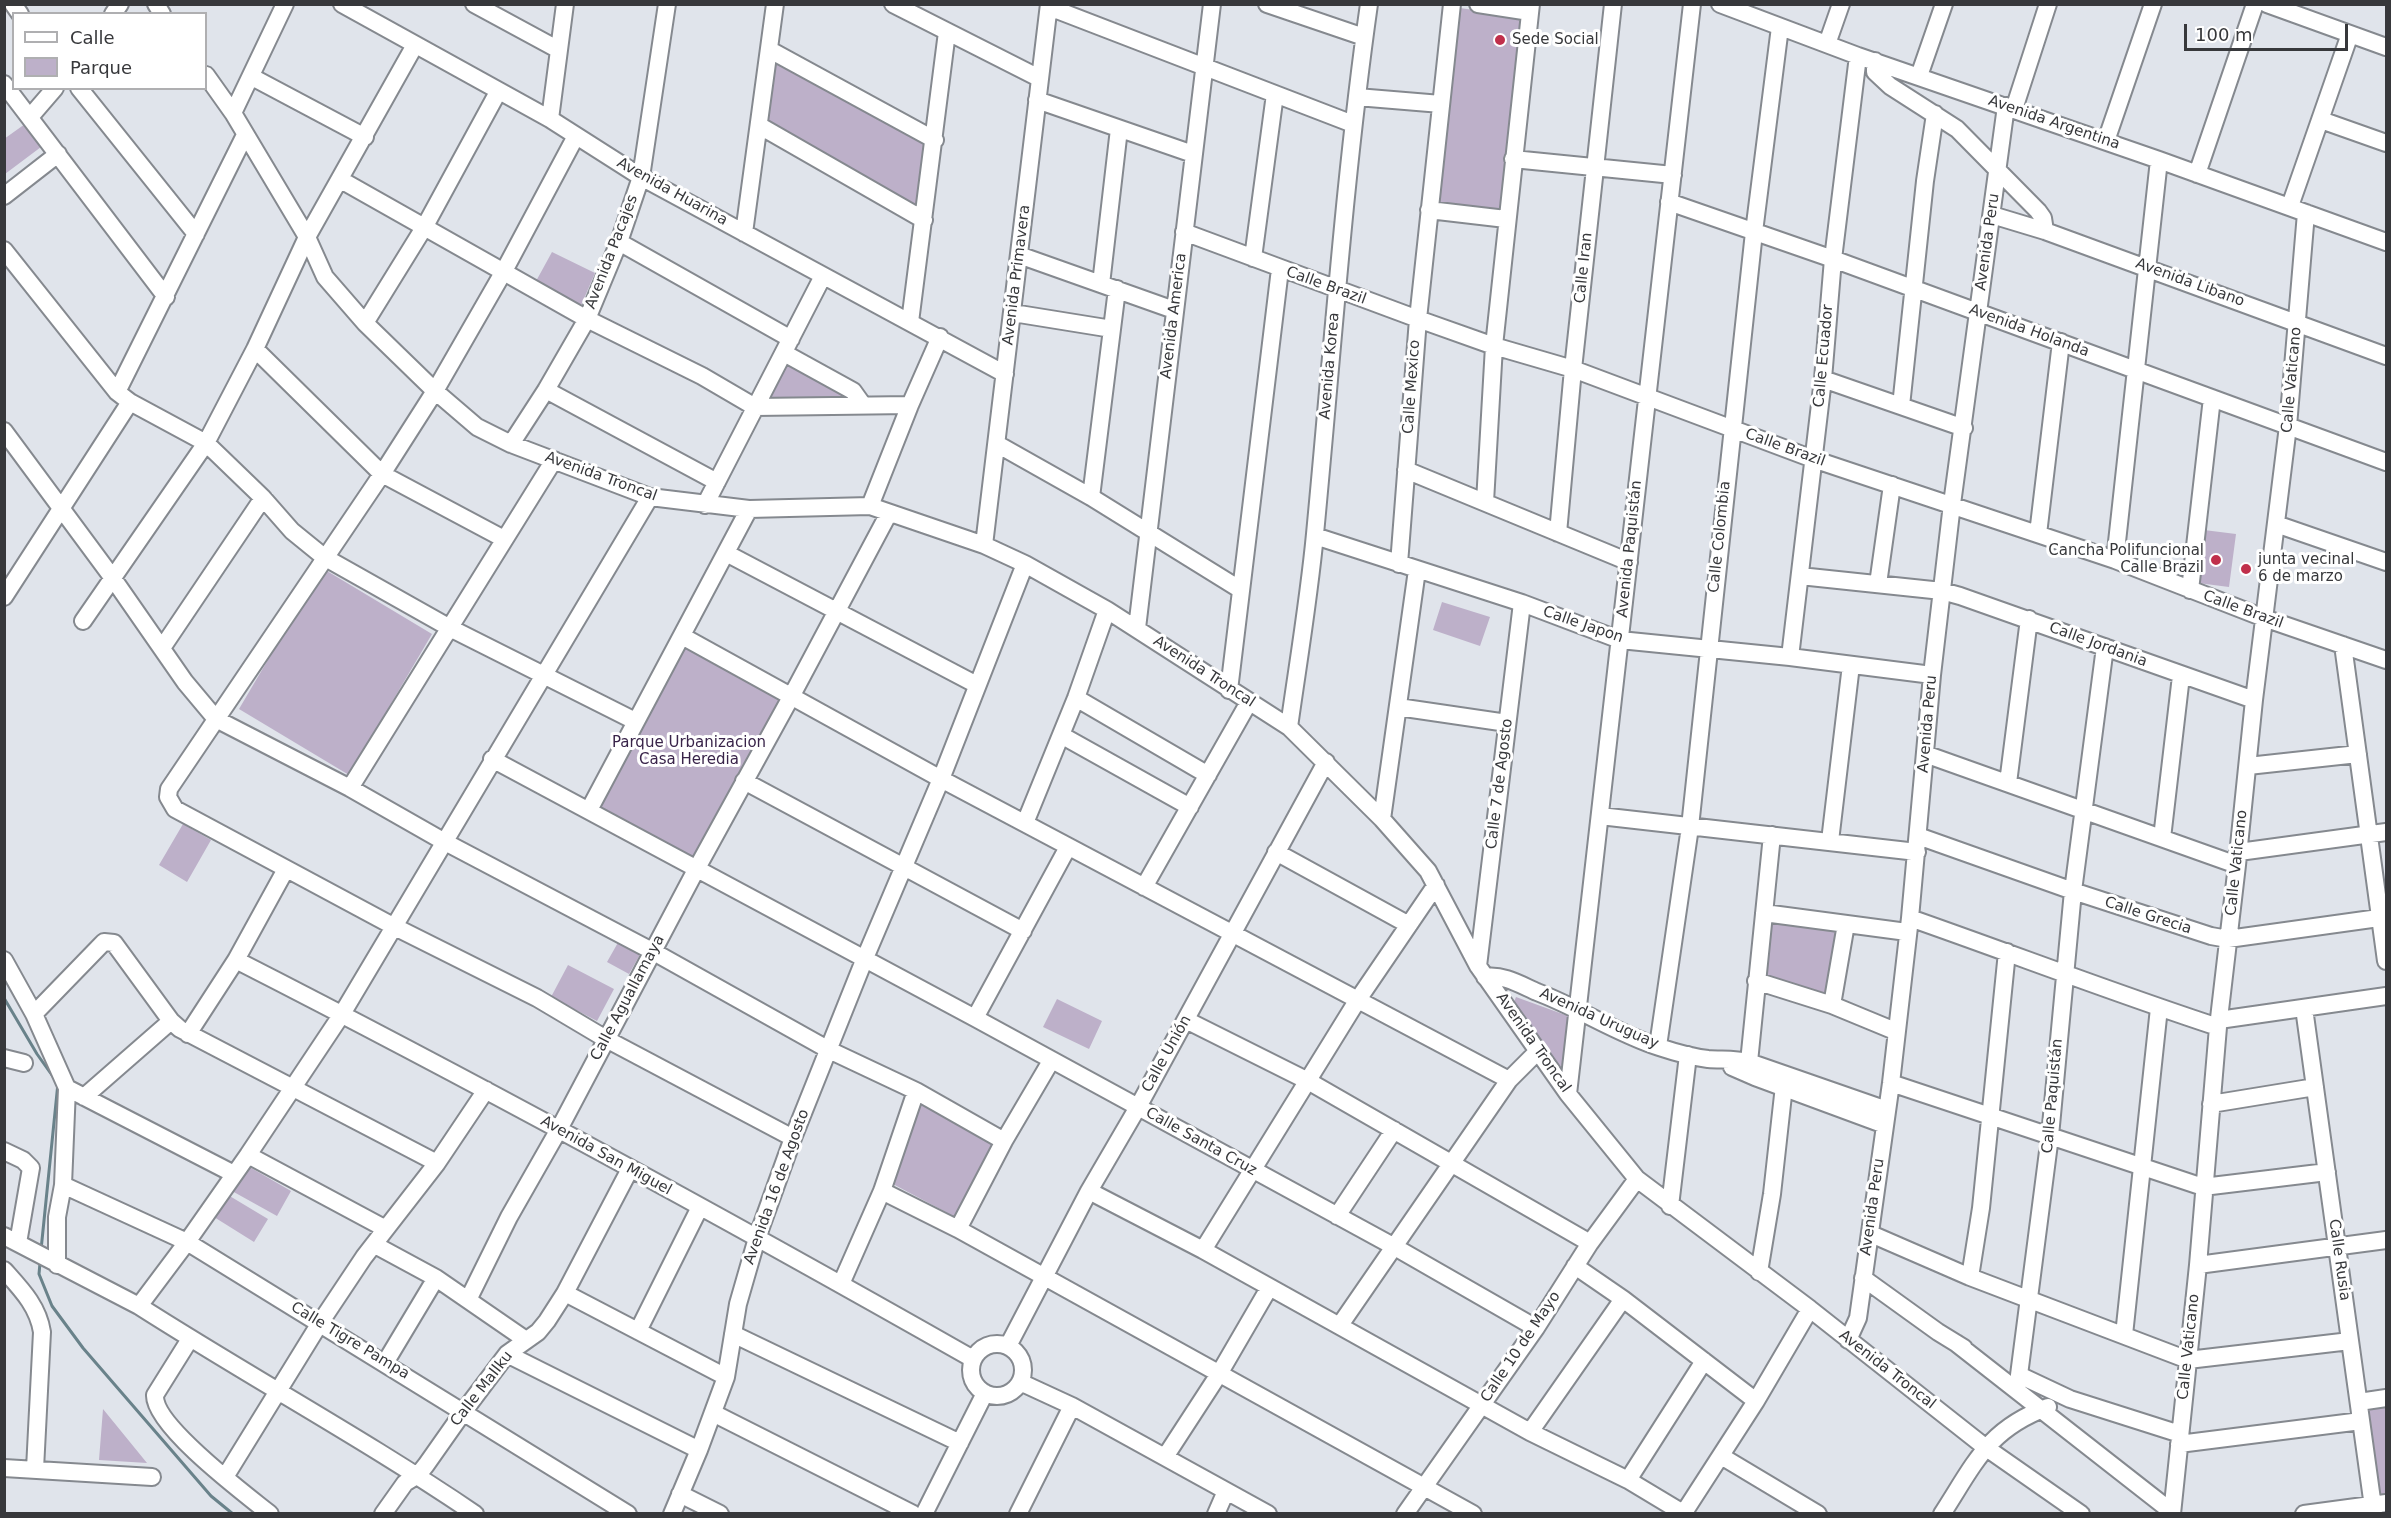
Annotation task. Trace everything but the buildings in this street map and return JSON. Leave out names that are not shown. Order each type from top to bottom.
[{"type":"street","points":[[233,113],[285,4]]},
{"type":"street","name":"Avenida Huarina","points":[[342,4],[357,8],[415,45],[550,119],[641,177],[1005,374]]},
{"type":"street","points":[[550,119],[565,4]]},
{"type":"street","points":[[744,233],[775,4]]},
{"type":"street","points":[[893,4],[1039,78]]},
{"type":"street","name":"Avenida America","points":[[1137,628],[1212,4]]},
{"type":"street","points":[[1267,4],[1364,37]]},
{"type":"street","name":"Avenida Korea","points":[[1289,727],[1315,536],[1336,290],[1356,97],[1369,4]]},
{"type":"street","name":"Calle Mexico","points":[[1399,564],[1418,319],[1452,4]]},
{"type":"street","points":[[1478,4],[1531,8],[1506,219],[1494,346],[1485,502]]},
{"type":"street","name":"Calle Iran","points":[[1558,532],[1573,369],[1613,4]]},
{"type":"street","name":"Avenida Paquistán","points":[[1568,1094],[1692,4]]},
{"type":"street","points":[[1827,44],[1841,4]]},
{"type":"street","points":[[1919,76],[1944,4]]},
{"type":"street","name":"Avenida Peru","points":[[1848,1340],[1858,1318],[1891,1083],[1895,1031],[1918,844],[1932,675],[1952,504],[1997,172],[2010,108],[2048,4]]},
{"type":"street","points":[[2106,141],[2153,4]]},
{"type":"street","points":[[2196,174],[2256,4]]},
{"type":"street","points":[[2267,4],[2386,47]]},
{"type":"street","points":[[481,6],[559,50]]},
{"type":"street","points":[[1049,6],[1353,124]]},
{"type":"street","name":"Avenida Primavera","points":[[984,545],[1049,6]]},
{"type":"street","name":"Avenida Argentina","points":[[1728,6],[1866,58],[2290,206],[2386,242]]},
{"type":"street","name":"Avenida Pacajes","points":[[511,444],[546,390],[587,319],[619,242],[641,177],[662,7]]},
{"type":"street","name":"Calle Colombia","points":[[1658,1046],[1690,827],[1754,232],[1780,27]]},
{"type":"street","points":[[910,322],[947,32]]},
{"type":"street","points":[[2290,206],[2350,34]]},
{"type":"street","points":[[83,621],[206,443],[255,350],[307,237],[415,45]]},
{"type":"street","points":[[770,50],[935,140]]},
{"type":"street","points":[[1866,58],[1875,72],[1890,87],[1957,129],[1977,148],[1997,172],[2038,211],[2043,218],[2045,231]]},
{"type":"street","name":"Calle Ecuador","points":[[1790,657],[1823,379],[1833,259],[1866,58]]},
{"type":"street","name":"Avenida Troncal","points":[[207,76],[233,113],[307,237],[325,277],[365,323],[435,391],[477,427],[511,444],[650,497],[749,509],[870,506],[984,545],[1025,564],[1107,610],[1289,727],[1382,819],[1428,871],[1482,971],[1568,1094],[1637,1179],[1810,1309],[1985,1447],[2077,1512]]},
{"type":"street","points":[[252,77],[365,137]]},
{"type":"street","points":[[4,84],[166,297]]},
{"type":"street","points":[[30,117],[53,90]]},
{"type":"street","points":[[81,90],[196,234]]},
{"type":"street","points":[[365,323],[425,226],[498,92]]},
{"type":"street","points":[[1252,258],[1275,94]]},
{"type":"street","points":[[1356,97],[1441,104]]},
{"type":"street","points":[[1037,100],[1194,154]]},
{"type":"street","points":[[1901,406],[1935,114]]},
{"type":"street","points":[[2320,120],[2386,143]]},
{"type":"street","points":[[760,126],[924,220]]},
{"type":"street","points":[[1091,497],[1112,329],[1109,286],[1119,129]]},
{"type":"street","points":[[117,392],[245,135]]},
{"type":"street","points":[[576,136],[504,271],[435,391],[382,474],[169,789],[168,797],[175,809],[393,926],[537,998],[606,1039],[794,1138]]},
{"type":"street","points":[[4,196],[58,154]]},
{"type":"street","points":[[1513,159],[1673,175]]},
{"type":"street","points":[[2115,560],[2159,160]]},
{"type":"street","points":[[341,180],[587,319],[702,376],[755,407],[910,405]]},
{"type":"street","name":"Avenida Holanda","points":[[1670,202],[1833,259],[2386,462]]},
{"type":"street","points":[[1430,210],[1506,219]]},
{"type":"street","name":"Calle Vaticano","points":[[2172,1513],[2198,1265],[2218,1023],[2254,700],[2288,426],[2306,213]]},
{"type":"street","name":"Avenida Libano","points":[[1992,215],[2045,231],[2386,356]]},
{"type":"street","name":"Calle Brazil","points":[[1184,232],[1336,290],[1494,346],[1573,369],[1814,459],[2115,560],[2264,618],[2386,660]]},
{"type":"street","points":[[619,242],[787,346],[853,391],[863,405]]},
{"type":"street","points":[[4,250],[117,392],[130,402],[206,443],[263,498],[292,531],[324,557],[450,628],[544,673],[635,721]]},
{"type":"street","points":[[1019,255],[1174,310]]},
{"type":"street","points":[[1229,690],[1280,269]]},
{"type":"street","points":[[705,505],[823,276]]},
{"type":"street","points":[[1013,313],[1112,329]]},
{"type":"street","points":[[870,506],[940,337]]},
{"type":"street","points":[[2038,534],[2061,342]]},
{"type":"street","points":[[255,350],[382,474],[504,539]]},
{"type":"street","points":[[1823,379],[1964,428]]},
{"type":"street","points":[[546,390],[717,482]]},
{"type":"street","points":[[2190,590],[2212,398]]},
{"type":"street","points":[[4,597],[130,402]]},
{"type":"street","points":[[4,431],[192,690],[216,719],[350,788],[443,841],[652,951],[829,1050],[916,1090],[1004,1141]]},
{"type":"street","points":[[997,444],[1091,497],[1241,590]]},
{"type":"street","points":[[350,788],[554,460]]},
{"type":"street","points":[[1406,470],[1629,562]]},
{"type":"street","points":[[1878,584],[1892,485]]},
{"type":"street","points":[[139,1306],[248,1155],[342,1014],[650,497]]},
{"type":"street","points":[[162,648],[263,498]]},
{"type":"street","points":[[589,810],[749,509]]},
{"type":"street","name":"Calle Aguallamaya","points":[[468,1300],[509,1217],[558,1131],[652,951],[889,513]]},
{"type":"street","points":[[2276,524],[2386,562]]},
{"type":"street","name":"Calle Japon","points":[[1315,536],[1521,603],[1620,640],[1790,657],[1932,675]]},
{"type":"street","points":[[726,553],[977,685]]},
{"type":"street","name":"Avenida 16 de Agosto","points":[[672,1514],[726,1377],[738,1304],[757,1238],[794,1138],[1025,564]]},
{"type":"street","points":[[1382,819],[1417,570]]},
{"type":"street","name":"Calle Jordania","points":[[1800,576],[1942,591],[2254,700]]},
{"type":"street","name":"Calle 7 de Agosto","points":[[1482,971],[1521,603]]},
{"type":"street","points":[[1025,823],[1076,698],[1107,610]]},
{"type":"street","points":[[2008,783],[2029,620]]},
{"type":"street","points":[[682,636],[940,779],[1509,1080]]},
{"type":"street","points":[[2343,645],[2369,834],[2384,917],[2386,961]]},
{"type":"street","name":"Calle Paquistán","points":[[2019,1375],[2050,1136],[2064,975],[2082,811],[2088,786],[2105,647]]},
{"type":"street","points":[[1830,841],[1851,665]]},
{"type":"street","points":[[2162,838],[2181,676]]},
{"type":"street","points":[[1076,698],[1208,775]]},
{"type":"street","points":[[1144,887],[1249,702]]},
{"type":"street","points":[[1398,706],[1507,723]]},
{"type":"street","points":[[1061,735],[1190,807]]},
{"type":"street","points":[[1925,754],[2162,838],[2238,859],[2386,832]]},
{"type":"street","points":[[2248,766],[2358,754]]},
{"type":"street","name":"Calle Santa Cruz","points":[[492,759],[865,958],[1393,1246],[1536,1328]]},
{"type":"street","name":"Calle Unión","points":[[1008,1346],[1089,1191],[1138,1107],[1326,762]]},
{"type":"street","points":[[744,781],[1023,932]]},
{"type":"street","name":"Calle Grecia","points":[[1600,816],[1830,841],[1918,844],[2211,936],[2228,939],[2384,917]]},
{"type":"street","points":[[1749,1062],[1772,835]]},
{"type":"street","points":[[975,1018],[1068,847]]},
{"type":"street","points":[[1276,852],[1409,925]]},
{"type":"street","points":[[188,1034],[236,960],[286,869]]},
{"type":"street","points":[[1203,1250],[1357,1001],[1436,885]]},
{"type":"street","points":[[1764,913],[1846,924],[1909,925],[2007,952],[2064,975],[2159,1008],[2218,1023],[2386,996]]},
{"type":"street","points":[[1832,1005],[1846,924]]},
{"type":"street","points":[[34,1014],[100,946],[108,942],[118,947],[171,1021],[188,1034],[436,1163]]},
{"type":"street","points":[[1970,1277],[1981,1208],[2007,952]]},
{"type":"street","points":[[4,960],[34,1014],[67,1088],[63,1185],[57,1217],[45,1257]]},
{"type":"street","name":"Avenida San Miguel","points":[[236,960],[486,1090],[841,1284],[973,1359]]},
{"type":"street","name":"Avenida Uruguay","points":[[1482,971],[1551,997],[1578,1012],[1658,1046],[1688,1055],[1749,1062],[1785,1082]]},
{"type":"street","points":[[1756,981],[1832,1005],[1895,1031]]},
{"type":"street","points":[[2124,1335],[2159,1008]]},
{"type":"street","name":"Calle Rusia","points":[[2304,1008],[2361,1421],[2378,1507]]},
{"type":"street","points":[[1186,1020],[1308,1081],[1590,1243]]},
{"type":"street","points":[[84,1096],[171,1021]]},
{"type":"street","points":[[1340,1325],[1509,1080],[1538,1051]]},
{"type":"street","points":[[1670,1206],[1688,1055]]},
{"type":"street","points":[[4,1059],[24,1063]]},
{"type":"street","points":[[1718,1059],[1755,1077],[1785,1082],[1886,1118]]},
{"type":"street","points":[[958,1229],[1004,1141],[1051,1061]]},
{"type":"street","points":[[1759,1272],[1772,1194],[1785,1082]]},
{"type":"street","points":[[1891,1083],[2203,1187],[2327,1172]]},
{"type":"street","points":[[2211,1104],[2315,1087]]},
{"type":"street","points":[[67,1088],[234,1174]]},
{"type":"street","points":[[225,1477],[279,1393],[320,1323],[364,1257],[436,1163],[486,1090]]},
{"type":"street","points":[[841,1284],[882,1191],[916,1090]]},
{"type":"street","points":[[1337,1216],[1394,1130]]},
{"type":"street","points":[[4,1151],[23,1160],[31,1168],[11,1240],[139,1306],[279,1393],[418,1475],[475,1514]]},
{"type":"street","points":[[248,1155],[386,1229]]},
{"type":"street","name":"Calle Mallku","points":[[383,1514],[405,1483],[418,1475],[507,1354],[538,1332],[548,1321],[630,1169]]},
{"type":"street","name":"Calle 10 de Mayo","points":[[1405,1514],[1536,1328],[1590,1243],[1637,1179]]},
{"type":"street","name":"Calle Tigre Pampa","points":[[63,1185],[187,1242],[628,1514]]},
{"type":"street","points":[[882,1191],[958,1229],[1473,1514]]},
{"type":"street","points":[[1089,1191],[1203,1250],[1530,1432],[1628,1480],[1683,1513],[1756,1401],[1810,1309]]},
{"type":"street","points":[[638,1331],[700,1207]]},
{"type":"street","points":[[1871,1234],[1970,1277],[2188,1360],[2350,1341]]},
{"type":"street","points":[[2198,1265],[2386,1240]]},
{"type":"street","points":[[375,1245],[436,1278],[526,1340]]},
{"type":"street","points":[[1575,1266],[1623,1299],[1756,1401]]},
{"type":"street","points":[[4,1270],[35,1309],[40,1319],[42,1332],[35,1469]]},
{"type":"street","points":[[385,1363],[436,1278]]},
{"type":"street","points":[[1863,1278],[1956,1343],[2172,1513]]},
{"type":"street","points":[[1165,1457],[1219,1374],[1269,1287]]},
{"type":"street","points":[[565,1293],[726,1377]]},
{"type":"street","points":[[1530,1432],[1623,1299]]},
{"type":"street","points":[[733,1334],[960,1443]]},
{"type":"street","points":[[190,1339],[155,1395],[155,1402],[162,1417],[178,1434],[270,1514]]},
{"type":"street","points":[[1956,1343],[2070,1399],[2180,1439],[2361,1421]]},
{"type":"street","points":[[992,1344],[1008,1346],[1020,1358],[1022,1374],[1020,1382],[1009,1393],[993,1396],[985,1393],[974,1383],[971,1367],[973,1359],[977,1352],[992,1344]]},
{"type":"street","points":[[507,1354],[699,1450]]},
{"type":"street","points":[[1628,1480],[1704,1361]]},
{"type":"street","points":[[1020,1382],[1072,1406],[1268,1514]]},
{"type":"street","points":[[924,1514],[985,1393]]},
{"type":"street","points":[[2359,1402],[2386,1398]]},
{"type":"street","points":[[1942,1514],[1985,1447],[2014,1423],[2070,1399]]},
{"type":"street","points":[[1018,1514],[1072,1406]]},
{"type":"street","points":[[713,1413],[913,1514]]},
{"type":"street","points":[[1721,1456],[1818,1514]]},
{"type":"street","points":[[4,1468],[152,1477]]},
{"type":"street","points":[[1216,1514],[1226,1491]]},
{"type":"street","points":[[680,1494],[720,1514]]},
{"type":"street","points":[[2304,1514],[2378,1507]]},
{"type":"green space","points":[[1460,8],[1522,17],[1499,211],[1436,204]]},
{"type":"green space","points":[[775,60],[929,144],[918,209],[765,124]]},
{"type":"green space","points":[[25,124],[41,147],[5,174],[4,139]]},
{"type":"green space","points":[[552,252],[595,273],[580,308],[535,283]]},
{"type":"green space","points":[[786,365],[858,401],[769,401]]},
{"type":"green space","name":"Cancha Polifuncional Calle Brazil","points":[[2204,530],[2236,534],[2229,587],[2198,583]]},
{"type":"green space","points":[[322,568],[432,634],[349,775],[239,709]]},
{"type":"green space","points":[[1442,602],[1490,617],[1480,646],[1433,630]]},
{"type":"green space","name":"Parque Urbanizacion Casa Heredia","points":[[683,643],[782,695],[695,861],[596,808]]},
{"type":"green space","points":[[183,824],[211,840],[187,882],[159,865]]},
{"type":"green space","points":[[1767,918],[1837,926],[1828,998],[1761,975]]},
{"type":"green space","points":[[620,939],[642,951],[629,974],[607,962]]},
{"type":"green space","points":[[568,965],[614,989],[597,1021],[551,997]]},
{"type":"green space","points":[[1516,997],[1568,1016],[1564,1064],[1559,1067],[1514,1002]]},
{"type":"green space","points":[[1057,999],[1102,1021],[1089,1049],[1043,1027]]},
{"type":"green space","points":[[920,1101],[997,1142],[959,1219],[891,1183]]},
{"type":"green space","points":[[246,1165],[291,1191],[277,1216],[232,1191]]},
{"type":"green space","points":[[228,1195],[268,1219],[254,1242],[214,1217]]},
{"type":"green space","points":[[2386,1402],[2386,1498],[2381,1498],[2366,1405]]},
{"type":"green space","points":[[103,1409],[147,1463],[99,1460]]},
{"type":"waterway","points":[[4,998],[54,1078]]},
{"type":"waterway","points":[[41,1250],[58,1083]]},
{"type":"waterway","points":[[40,1263],[39,1274],[52,1306],[83,1348],[211,1496],[233,1514]]},
{"type":"place","name":"Sede Social","points":[[1500,40]]},
{"type":"place","name":"Cancha Polifuncional Calle Brazil","points":[[2216,560]]},
{"type":"place","name":"junta vecinal 6 de marzo","points":[[2246,569]]}]
